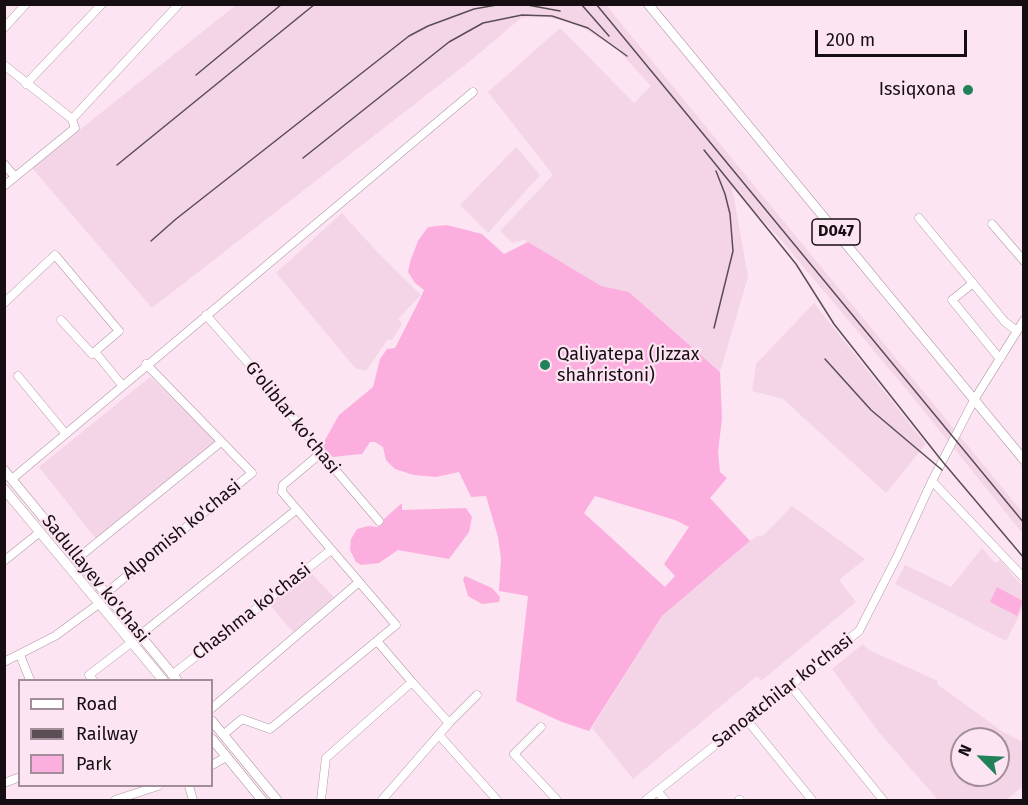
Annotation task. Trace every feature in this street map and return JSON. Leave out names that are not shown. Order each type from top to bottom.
[{"type":"main road","name":"D047","points":[[648,4],[1023,460]]},
{"type":"main road","name":"Sadullayev ko'chasi","points":[[4,470],[175,678]]},
{"type":"main road","name":"Sadullayev ko'chasi","points":[[6,492],[161,679]]},
{"type":"main road","points":[[213,722],[277,801]]},
{"type":"main road","points":[[213,740],[262,801]]},
{"type":"street","points":[[4,28],[26,4]]},
{"type":"street","points":[[26,84],[102,4]]},
{"type":"street","points":[[72,119],[179,4]]},
{"type":"street","points":[[4,65],[72,119],[75,128],[4,186]]},
{"type":"street","points":[[12,478],[473,92]]},
{"type":"street","points":[[4,165],[15,177]]},
{"type":"street","points":[[920,218],[1005,322],[1017,331]]},
{"type":"street","points":[[992,224],[1023,261]]},
{"type":"street","points":[[4,303],[55,255],[119,331],[92,354],[61,320]]},
{"type":"street","points":[[973,283],[952,300],[999,359]]},
{"type":"street","name":"G'oliblar ko'chasi","points":[[206,315],[271,389],[321,453],[379,521]]},
{"type":"street","name":"Sanoatchilar ko'chasi","points":[[646,801],[859,631],[974,400],[1023,320]]},
{"type":"street","points":[[95,352],[122,385]]},
{"type":"street","name":"Alpomish ko'chasi","points":[[106,593],[252,473],[146,364]]},
{"type":"street","points":[[18,376],[66,433]]},
{"type":"street","points":[[78,558],[222,442]]},
{"type":"street","points":[[223,735],[242,719],[270,729],[396,625],[282,492],[283,485],[321,453]]},
{"type":"street","points":[[932,481],[1023,578]]},
{"type":"street","points":[[140,635],[296,510]]},
{"type":"street","points":[[4,561],[40,532]]},
{"type":"street","name":"Chashma ko'chasi","points":[[175,678],[331,550]]},
{"type":"street","points":[[213,707],[359,582]]},
{"type":"street","points":[[4,662],[55,636],[100,603]]},
{"type":"street","points":[[377,641],[449,723]]},
{"type":"street","points":[[92,679],[89,675],[132,642]]},
{"type":"street","points":[[20,655],[29,679]]},
{"type":"street","points":[[321,801],[326,758],[412,682]]},
{"type":"street","points":[[790,685],[883,801]]},
{"type":"street","points":[[382,801],[449,723],[477,695]]},
{"type":"street","points":[[747,720],[812,801]]},
{"type":"street","points":[[541,728],[514,754],[557,801]]},
{"type":"street","points":[[439,735],[497,801]]},
{"type":"street","points":[[213,764],[226,757]]},
{"type":"street","points":[[4,773],[6,782]]},
{"type":"street","points":[[115,801],[135,797],[156,787]]},
{"type":"street","points":[[657,791],[665,801]]},
{"type":"shaded area","points":[[236,5],[606,5],[1023,513],[1023,534],[911,395],[781,240],[732,187],[748,277],[720,372],[629,292],[601,287],[524,240],[512,243],[500,231],[553,175],[488,92],[560,28],[634,103],[651,86],[618,50],[574,22],[546,17],[521,18],[469,62],[152,308],[32,168]]},
{"type":"shaded area","points":[[516,147],[540,175],[488,233],[460,205]]},
{"type":"shaded area","points":[[342,213],[421,295],[398,319],[402,324],[392,340],[388,339],[366,371],[355,368],[276,273]]},
{"type":"shaded area","points":[[814,303],[926,444],[886,493],[783,399],[752,391],[756,364]]},
{"type":"shaded area","points":[[150,377],[218,442],[97,540],[39,467]]},
{"type":"shaded area","points":[[792,506],[865,559],[839,580],[856,602],[761,681],[757,676],[633,779],[592,728],[662,616],[750,541],[759,535],[762,537]]},
{"type":"shaded area","points":[[982,548],[995,563],[1000,560],[1023,587],[1023,608],[1006,641],[895,584],[905,565],[951,587]]},
{"type":"shaded area","points":[[310,572],[334,597],[293,632],[269,604]]},
{"type":"shaded area","points":[[863,644],[869,650],[938,681],[937,684],[996,727],[950,727],[950,787],[1010,787],[1010,736],[1023,742],[1023,786],[1006,800],[938,800],[878,731],[832,669]]},
{"type":"green space","name":"Qaliyatepa (Jizzax shahristoni)","points":[[447,225],[482,234],[504,254],[528,242],[601,286],[629,292],[720,372],[722,418],[718,452],[720,472],[727,478],[710,498],[750,541],[662,616],[589,731],[562,722],[516,701],[528,596],[499,591],[501,559],[498,537],[486,496],[471,497],[459,472],[436,477],[414,475],[395,469],[386,460],[383,447],[375,442],[370,442],[362,454],[333,457],[321,447],[339,415],[373,387],[380,359],[387,349],[395,348],[420,299],[424,290],[415,283],[408,272],[418,241],[428,227]],"holes":[[[595,496],[675,520],[689,527],[664,564],[675,576],[665,587],[584,513]]]},
{"type":"green space","points":[[402,503],[402,510],[466,508],[472,517],[469,532],[449,559],[398,550],[379,563],[361,565],[356,562],[350,550],[351,539],[357,529],[381,525],[384,519]]},
{"type":"green space","points":[[465,576],[492,588],[500,597],[499,602],[482,604],[468,596],[463,579]]},
{"type":"green space","points":[[997,587],[1023,601],[1017,616],[990,602]]},
{"type":"railway","points":[[196,75],[282,4]]},
{"type":"railway","points":[[117,165],[315,4]]},
{"type":"railway","points":[[151,241],[409,36],[428,26],[474,9],[502,4]]},
{"type":"railway","points":[[522,4],[560,11]]},
{"type":"railway","points":[[581,4],[609,36]]},
{"type":"railway","points":[[596,4],[1024,523]]},
{"type":"railway","points":[[303,158],[449,42],[483,23],[522,15],[552,16],[588,28],[627,56]]},
{"type":"railway","points":[[704,150],[796,264],[834,324],[942,461],[1024,558]]},
{"type":"railway","points":[[714,328],[733,251],[730,214],[716,171]]},
{"type":"railway","points":[[825,359],[871,410],[942,470]]},
{"type":"place","name":"Issiqxona","points":[[968,90]]},
{"type":"place","name":"Qaliyatepa (Jizzax shahristoni)","points":[[545,365]]}]
